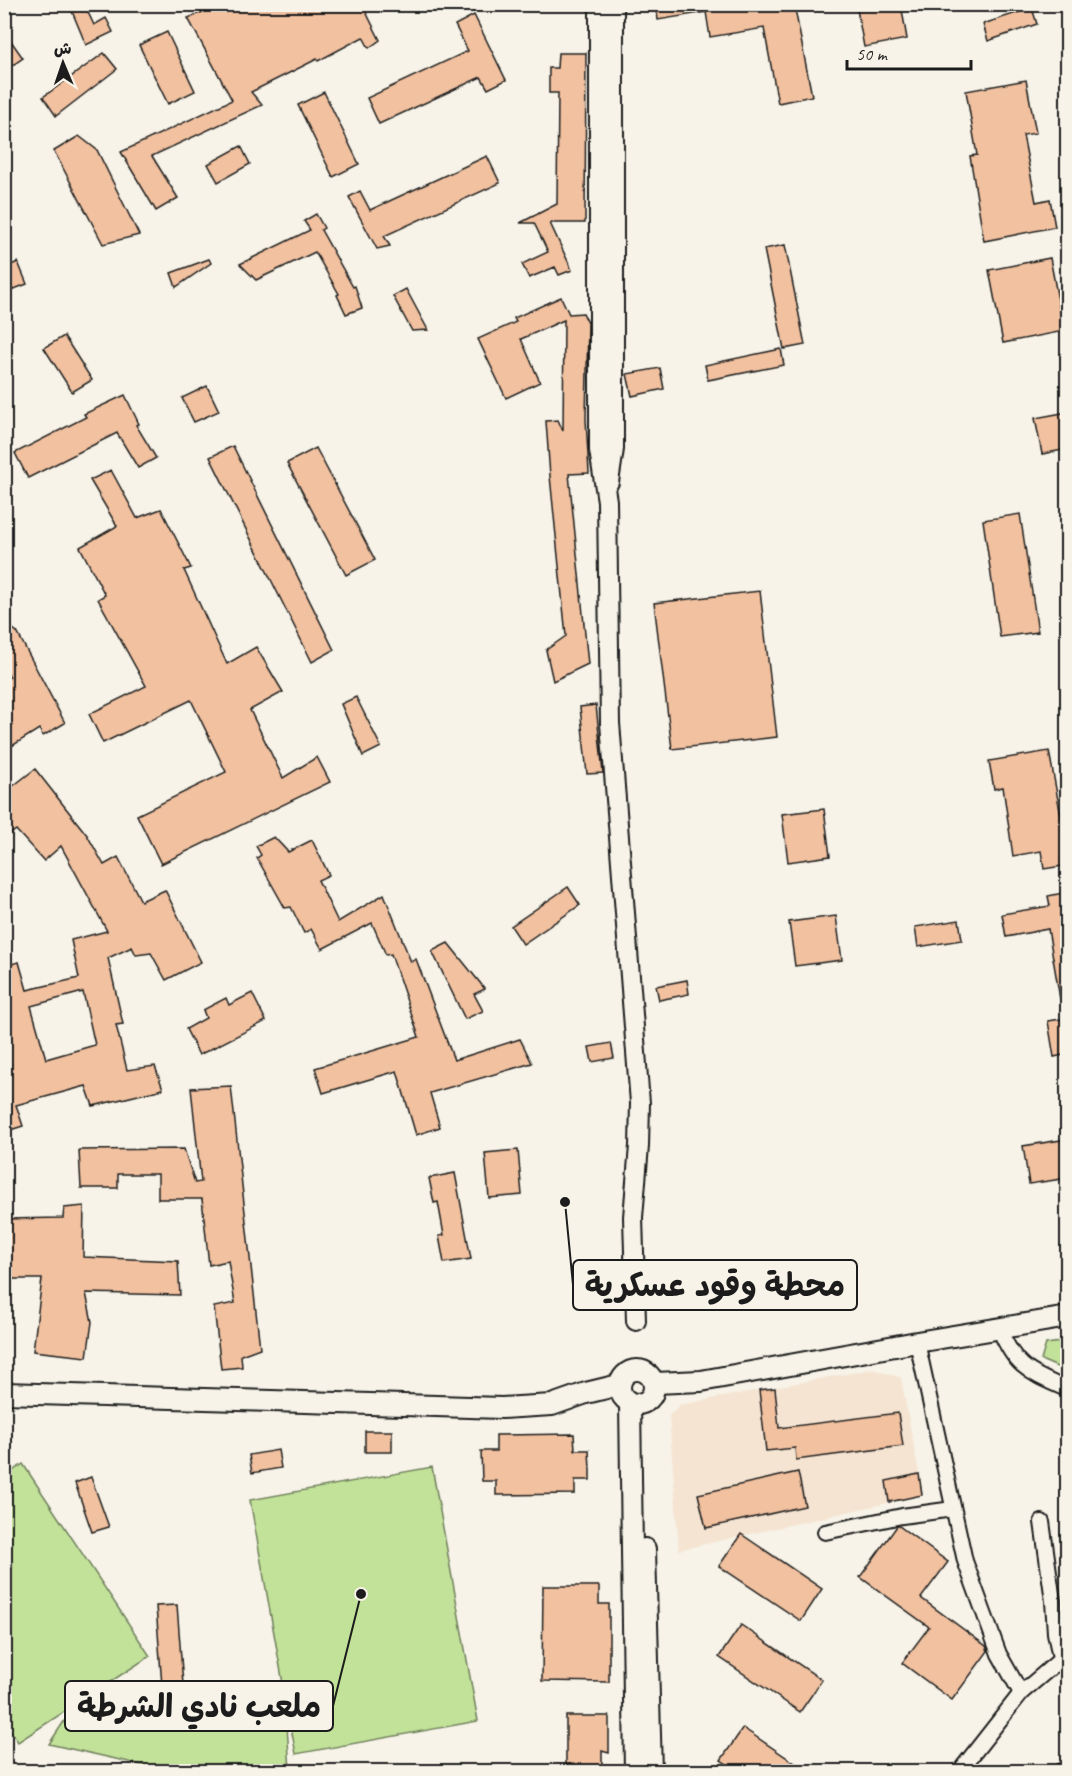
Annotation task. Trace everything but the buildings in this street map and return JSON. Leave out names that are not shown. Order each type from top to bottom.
[{"type":"main road","points":[[655,1383],[701,1381],[1068,1317]]},
{"type":"main road","points":[[633,1369],[644,1370],[655,1383],[654,1393],[649,1400],[636,1403],[621,1394],[621,1379],[633,1369]]},
{"type":"main road","points":[[4,1394],[502,1408],[552,1405],[586,1393],[620,1385]]},
{"type":"main road","points":[[635,1772],[636,1403]]},
{"type":"main road","points":[[636,1403],[651,1772]]},
{"type":"street","points":[[599,4],[599,450],[607,501],[610,723],[640,1103],[633,1216],[636,1321]]},
{"type":"street","points":[[607,501],[614,449],[614,4]]},
{"type":"street","points":[[999,1328],[1008,1348],[1023,1367],[1068,1390]]},
{"type":"street","points":[[917,1342],[965,1561],[999,1654],[1021,1693]]},
{"type":"street","points":[[825,1532],[902,1516],[952,1509]]},
{"type":"street","points":[[959,1772],[1021,1693],[1064,1655],[1055,1633],[1042,1522]]},
{"type":"street","points":[[1059,1772],[1068,1768]]},
{"type":"shaded area","points":[[872,1369],[901,1378],[923,1495],[679,1550],[669,1416],[679,1405]]},
{"type":"green space","points":[[1067,1341],[1067,1371],[1041,1360],[1046,1344]]},
{"type":"green space","points":[[23,1464],[150,1656],[18,1742],[5,1722],[4,1477]]},
{"type":"green space","points":[[432,1467],[478,1721],[296,1754],[285,1697],[290,1770],[169,1771],[49,1744],[65,1720],[123,1705],[145,1684],[164,1696],[163,1715],[242,1715],[263,1689],[284,1689],[250,1500]]},
{"type":"place","name":"محطة وقود عسكرية","points":[[565,1202]]},
{"type":"place","name":"ملعب نادي الشرطة","points":[[361,1594]]}]
